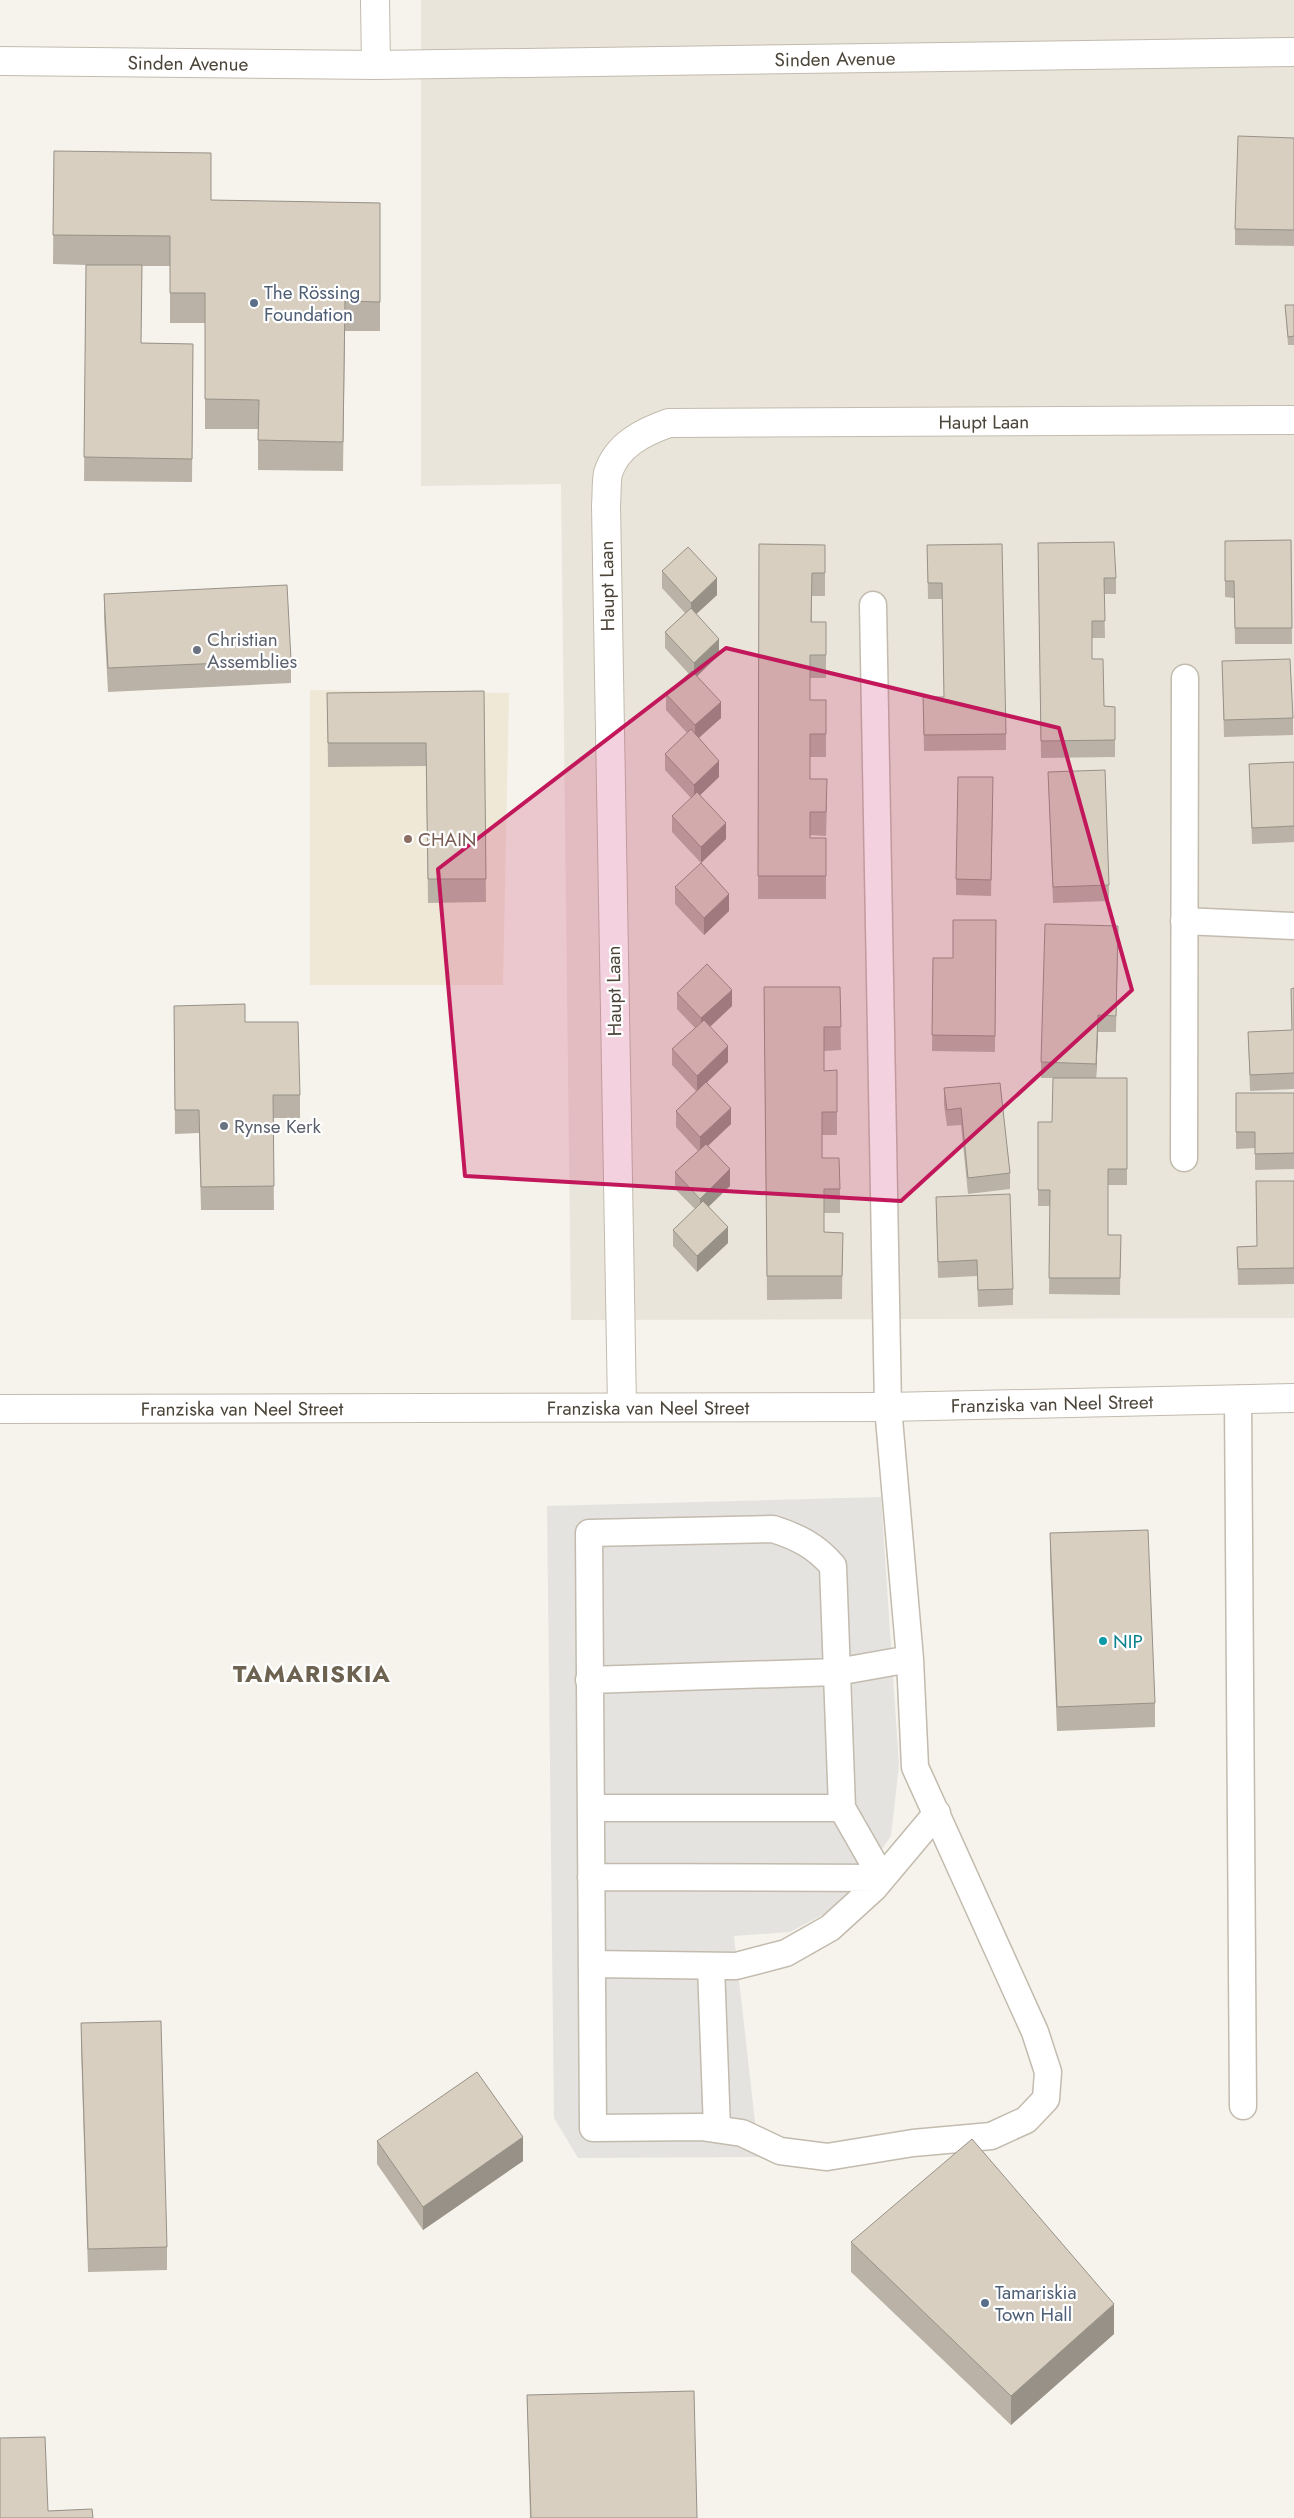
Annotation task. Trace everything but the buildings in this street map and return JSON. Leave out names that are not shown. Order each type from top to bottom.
[{"type":"street","points":[[375,0],[376,65]]},
{"type":"street","name":"Sinden Avenue","points":[[0,61],[376,65],[1294,52]]},
{"type":"street","name":"Haupt Laan","points":[[622,1406],[606,505],[608,473],[621,449],[643,432],[669,423],[1294,420]]},
{"type":"street","name":"Franziska van Neel Street","points":[[0,1410],[622,1406],[888,1407],[1294,1398]]},
{"type":"lane","points":[[873,605],[888,1407],[910,1659],[915,1767],[1035,2032],[1048,2072],[1046,2099],[1026,2120],[991,2136],[913,2143],[827,2157],[780,2150],[742,2133],[701,2126],[593,2128],[589,1533],[773,1529],[798,1537],[820,1551],[833,1566],[842,1808],[882,1878]]},
{"type":"lane","points":[[1184,1158],[1185,678]]},
{"type":"lane","points":[[1184,921],[1294,926]]},
{"type":"lane","points":[[1238,1399],[1243,2106]]},
{"type":"lane","points":[[590,1680],[837,1672],[910,1659]]},
{"type":"lane","points":[[591,1808],[842,1808]]},
{"type":"lane","points":[[592,1964],[736,1966],[786,1953],[830,1928],[882,1878],[937,1813]]},
{"type":"lane","points":[[591,1877],[882,1878]]},
{"type":"lane","points":[[711,1966],[717,2129]]},
{"type":"highlighted area","points":[[726,648],[1059,728],[1132,990],[901,1201],[465,1176],[438,869]]},
{"type":"shaded area","points":[[421,0],[1294,0],[1294,1318],[571,1320],[561,484],[421,486]]},
{"type":"shaded area","name":"CHAIN","points":[[310,690],[509,693],[503,985],[310,985]]},
{"type":"shaded area","points":[[881,1497],[899,1765],[891,1836],[853,1891],[828,1912],[790,1932],[734,1936],[759,2157],[578,2158],[554,2118],[547,1506]]},
{"type":"place","name":"The Rössing Foundation","points":[[254,303]]},
{"type":"place","name":"Christian Assemblies","points":[[197,650]]},
{"type":"place","name":"CHAIN","points":[[408,839]]},
{"type":"place","name":"Rynse Kerk","points":[[224,1126]]},
{"type":"place","name":"NIP","points":[[1103,1641]]},
{"type":"place","name":"Tamariskia Town Hall","points":[[985,2303]]},
{"type":"district","name":"TAMARISKIA","points":[[312,1673]]}]
